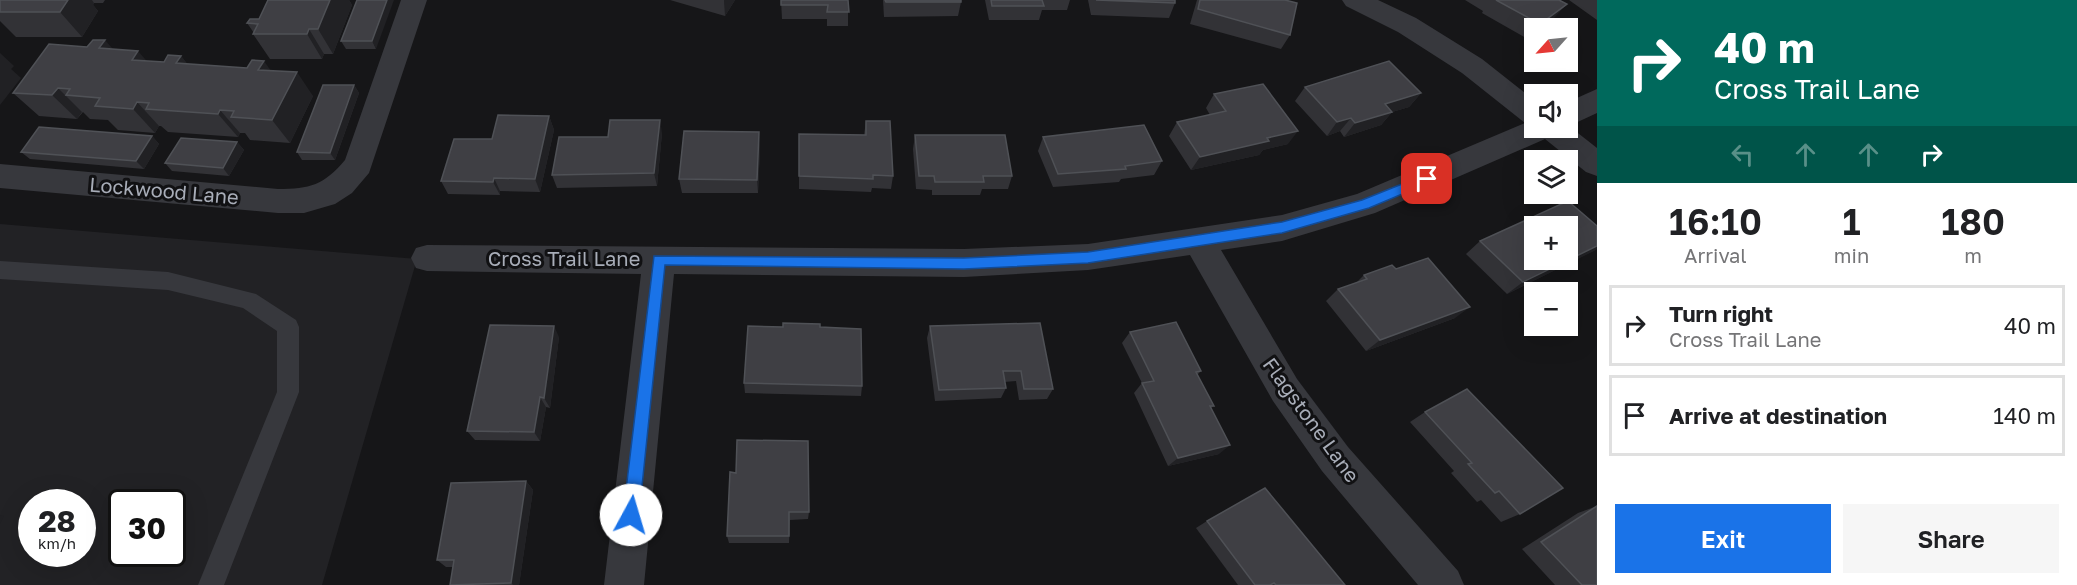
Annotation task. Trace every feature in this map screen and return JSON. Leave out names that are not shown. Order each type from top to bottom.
[{"type":"street","name":"Lockwood Lane","points":[[0,176],[278,201],[303,202],[327,196],[345,183],[358,165],[414,0]]},
{"type":"street","points":[[1355,0],[1407,25],[1472,66],[1524,107]]},
{"type":"street","points":[[1578,110],[1597,100]]},
{"type":"street","name":"Cross Trail Lane","points":[[427,258],[964,263],[1088,257],[1282,228],[1364,204],[1524,136]]},
{"type":"street","points":[[1564,138],[1597,164]]},
{"type":"street","name":"Flagstone Lane","points":[[1198,240],[1285,390],[1335,459],[1444,585]]},
{"type":"street","points":[[624,585],[659,260]]},
{"type":"lane","points":[[0,270],[168,280],[249,300],[288,327],[288,392],[211,585]]},
{"type":"shaded area","points":[[0,224],[417,259],[322,585],[0,585]]},
{"type":"building","points":[[0,0],[68,0],[60,12],[0,12]]},
{"type":"building","points":[[268,0],[330,0],[318,29],[309,29],[307,34],[253,34],[258,24],[247,23],[250,19],[259,19]]},
{"type":"building","points":[[357,0],[387,0],[372,41],[341,41]]},
{"type":"building","points":[[781,0],[848,0],[849,12],[827,12],[828,5],[781,5]]},
{"type":"building","points":[[885,0],[961,0],[961,2],[886,2]]},
{"type":"building","points":[[991,0],[1042,0],[1044,6],[992,6]]},
{"type":"building","points":[[1096,0],[1175,0],[1175,3]]},
{"type":"building","points":[[1200,0],[1285,0],[1297,3],[1290,35],[1198,9]]},
{"type":"building","points":[[1496,0],[1559,0],[1567,4],[1548,18],[1529,18]]},
{"type":"building","points":[[93,40],[105,40],[99,48],[138,51],[132,60],[164,62],[168,55],[181,56],[176,63],[247,68],[252,60],[264,61],[258,70],[297,72],[272,120],[231,117],[234,111],[220,110],[218,114],[146,109],[149,103],[137,102],[133,109],[95,106],[100,98],[66,95],[70,89],[58,88],[52,95],[13,93],[49,44],[87,47]]},
{"type":"building","points":[[1389,61],[1421,93],[1385,104],[1392,112],[1355,123],[1351,118],[1337,122],[1305,87]]},
{"type":"building","points":[[1263,84],[1298,131],[1267,138],[1269,141],[1200,157],[1177,122],[1226,111],[1214,94]]},
{"type":"building","points":[[323,85],[354,85],[330,153],[297,152]]},
{"type":"building","points":[[498,115],[549,116],[535,179],[494,178],[493,182],[441,181],[454,139],[492,139]]},
{"type":"building","points":[[610,120],[660,120],[654,173],[552,175],[559,137],[608,137]]},
{"type":"building","points":[[866,121],[890,121],[893,176],[873,175],[873,179],[799,176],[799,134],[866,135]]},
{"type":"building","points":[[1144,125],[1162,161],[1125,166],[1126,169],[1058,174],[1043,137]]},
{"type":"building","points":[[39,127],[152,136],[136,161],[21,152]]},
{"type":"building","points":[[684,131],[759,132],[757,180],[679,179]]},
{"type":"building","points":[[915,135],[1005,135],[1012,176],[983,176],[984,182],[935,182],[934,176],[919,176]]},
{"type":"building","points":[[181,138],[237,142],[223,168],[165,163]]},
{"type":"building","points":[[1561,204],[1571,204],[1597,226],[1597,246],[1578,255],[1578,216],[1535,216]]},
{"type":"building","points":[[1524,221],[1524,270],[1548,270],[1523,282],[1480,241]]},
{"type":"building","points":[[1428,258],[1470,307],[1380,340],[1338,289],[1367,279],[1364,275],[1392,265],[1396,269]]},
{"type":"building","points":[[1176,322],[1201,371],[1196,372],[1214,406],[1210,406],[1230,445],[1178,458],[1142,383],[1154,381],[1130,332]]},
{"type":"building","points":[[783,323],[820,324],[820,327],[861,329],[862,386],[744,383],[748,326],[783,327]]},
{"type":"building","points":[[1040,323],[1053,389],[1024,389],[1021,371],[1003,371],[1006,388],[939,390],[930,326]]},
{"type":"building","points":[[490,325],[554,326],[544,398],[540,397],[534,432],[467,431]]},
{"type":"building","points":[[1467,389],[1563,488],[1520,514],[1499,491],[1495,493],[1468,464],[1472,463],[1425,412]]},
{"type":"building","points":[[737,440],[808,441],[809,512],[789,512],[789,536],[727,536],[730,472],[736,473]]},
{"type":"building","points":[[526,481],[511,583],[450,585],[454,560],[437,560],[451,483]]},
{"type":"building","points":[[1265,488],[1345,585],[1276,585],[1274,583],[1255,585],[1207,521]]},
{"type":"building","points":[[1597,506],[1597,585],[1582,585],[1541,542]]},
{"type":"route","points":[[631,515],[659,260],[964,263],[1088,257],[1282,228],[1364,204],[1427,179]]}]
